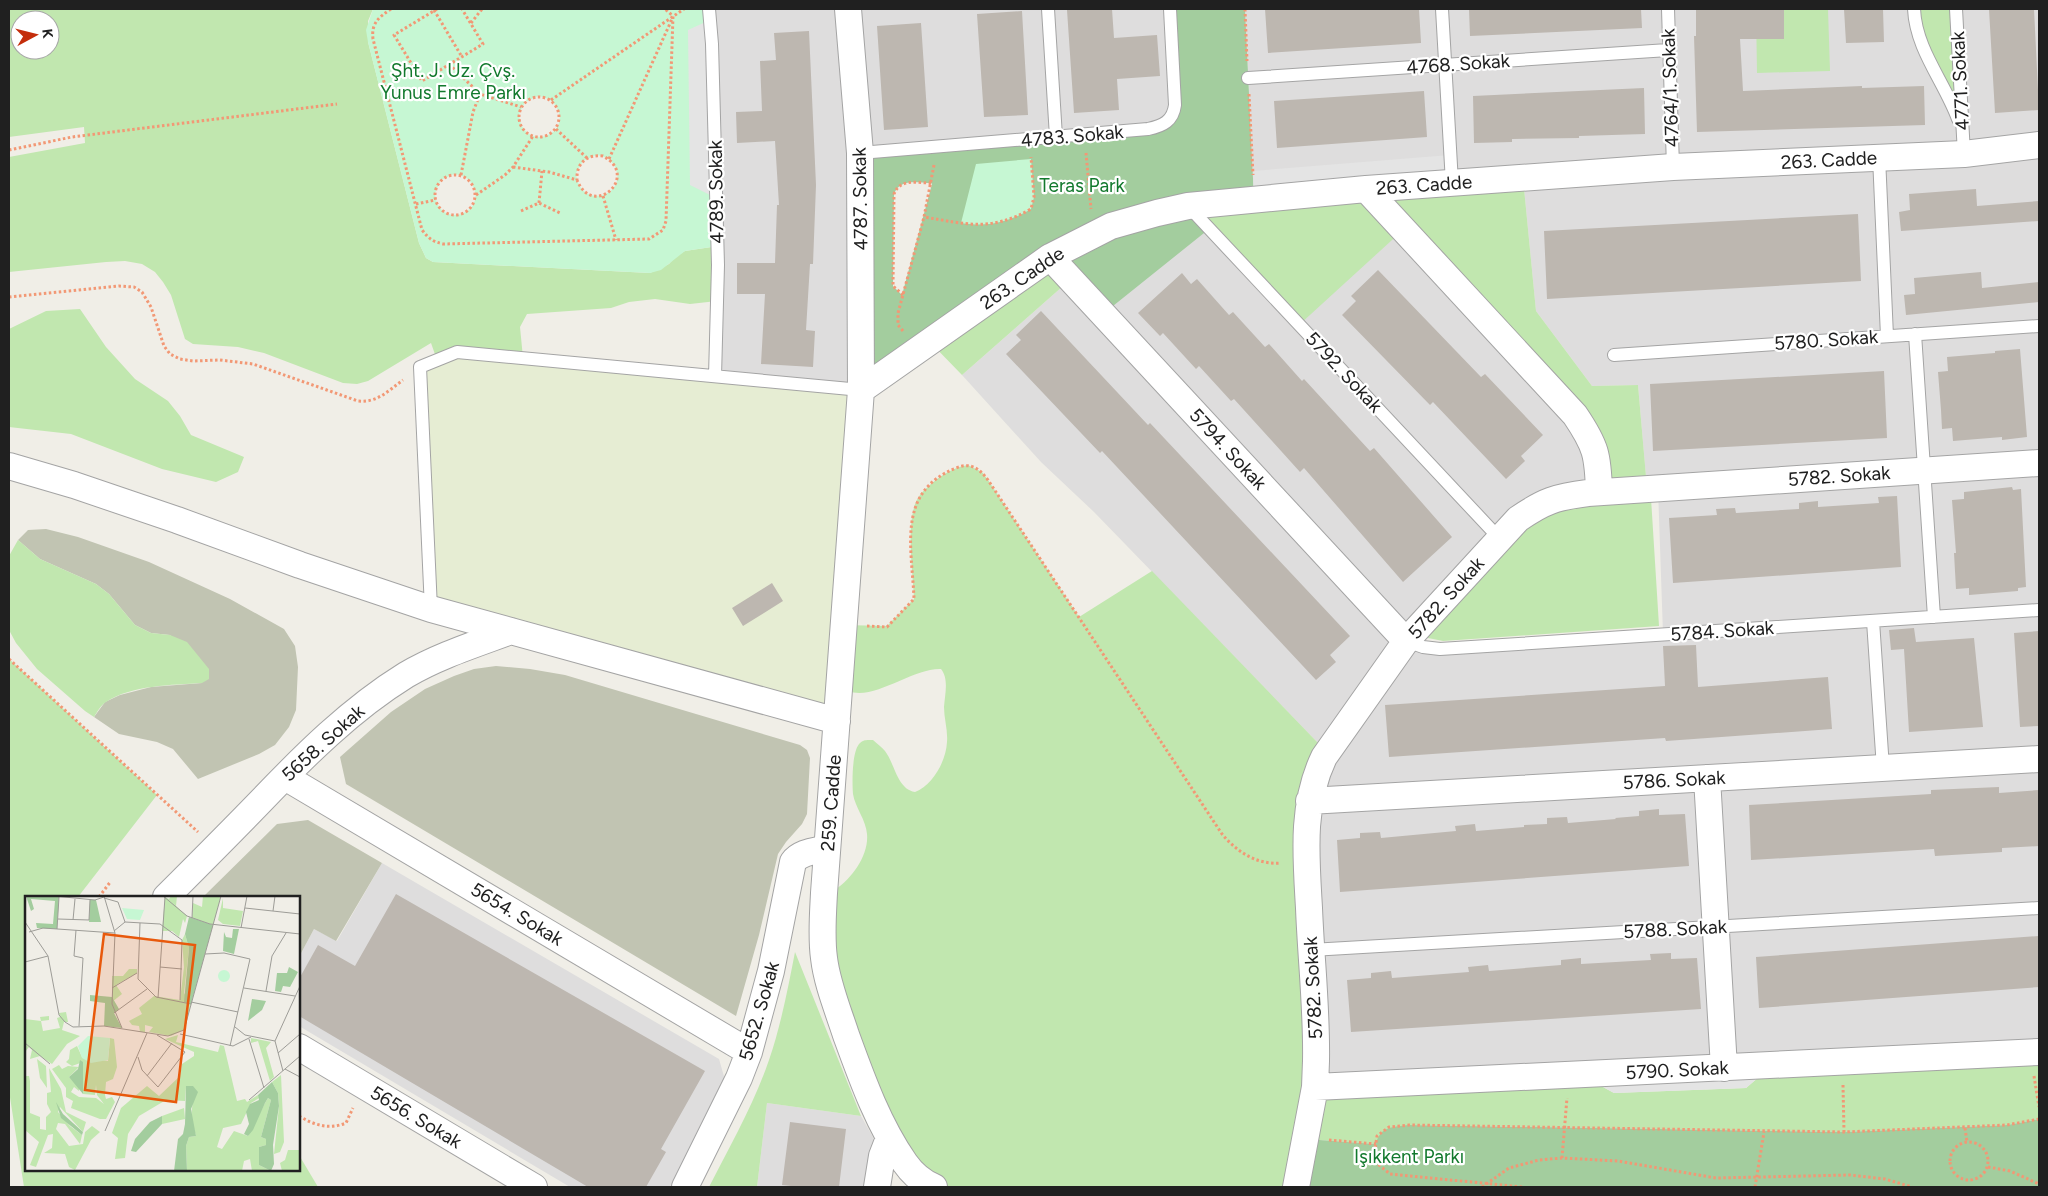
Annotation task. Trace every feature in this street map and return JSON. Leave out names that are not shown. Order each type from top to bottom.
[{"type":"street","name":"4787. Sokak","points":[[848,9],[860,153],[861,390]]},
{"type":"street","name":"263. Cadde","points":[[861,390],[1050,257],[1111,226],[1157,212],[1188,206],[1366,189],[1673,167],[1879,157],[1963,142],[2039,145]]},
{"type":"street","points":[[1366,189],[1575,415],[1597,454],[1599,492]]},
{"type":"street","name":"5794. Sokak","points":[[1050,257],[1406,641]]},
{"type":"street","name":"259. Cadde","points":[[861,390],[827,848],[822,928],[824,958],[831,989],[859,1069],[889,1138],[916,1176],[934,1187]]},
{"type":"street","name":"5782. Sokak","points":[[1296,1187],[1315,1087],[1316,1036],[1306,862],[1306,819],[1315,775],[1324,757],[1406,641],[1518,519],[1540,504],[1565,495],[2039,464]]},
{"type":"street","points":[[9,466],[74,485],[431,609],[837,721]]},
{"type":"street","name":"5658. Sokak","points":[[167,896],[284,777],[355,712],[406,676],[450,654],[511,631]]},
{"type":"street","name":"5786. Sokak","points":[[1309,801],[2039,759]]},
{"type":"street","name":"5654. Sokak","points":[[284,777],[748,1052]]},
{"type":"street","points":[[1707,778],[1724,1068]]},
{"type":"street","name":"5652. Sokak","points":[[685,1187],[739,1078],[748,1052],[771,971],[793,862],[797,856],[827,848]]},
{"type":"street","name":"5656. Sokak","points":[[300,1048],[534,1187]]},
{"type":"street","name":"5790. Sokak","points":[[1315,1087],[2035,1052]]},
{"type":"street","points":[[877,1187],[882,1156],[889,1138]]},
{"type":"lane","name":"4789. Sokak","points":[[709,9],[712,44],[718,255],[715,376]]},
{"type":"lane","points":[[1048,9],[1056,137]]},
{"type":"lane","name":"4783. Sokak","points":[[860,153],[1084,135],[1154,128],[1163,125],[1171,118],[1175,101],[1170,9]]},
{"type":"lane","points":[[1442,9],[1452,183]]},
{"type":"lane","name":"4764/1. Sokak","points":[[1668,9],[1673,167]]},
{"type":"lane","points":[[1914,9],[1915,24],[1922,46],[1952,102],[1963,142]]},
{"type":"lane","name":"4771. Sokak","points":[[1956,9],[1963,142]]},
{"type":"lane","name":"4768. Sokak","points":[[1248,78],[1668,50]]},
{"type":"lane","points":[[1879,157],[1887,336]]},
{"type":"lane","name":"5792. Sokak","points":[[1188,206],[1500,539]]},
{"type":"lane","name":"5780. Sokak","points":[[1614,354],[2039,326]]},
{"type":"lane","points":[[1915,334],[1934,617]]},
{"type":"lane","points":[[431,609],[420,367],[457,352],[861,390]]},
{"type":"lane","name":"5784. Sokak","points":[[1406,641],[1423,647],[1440,649],[2039,610]]},
{"type":"lane","points":[[1873,621],[1883,768]]},
{"type":"lane","name":"5788. Sokak","points":[[1311,950],[2039,908]]},
{"type":"path","points":[[391,9],[375,22],[372,30],[422,230],[428,238],[444,244],[649,239],[663,230],[666,221],[673,16],[666,9]]},
{"type":"path","points":[[462,9],[483,44],[462,57],[449,64],[422,81],[394,35],[436,10],[462,57]]},
{"type":"path","points":[[471,23],[482,9]]},
{"type":"path","points":[[551,100],[684,9]]},
{"type":"path","points":[[1245,9],[1254,200]]},
{"type":"path","points":[[609,159],[673,16]]},
{"type":"path","points":[[449,64],[480,94],[521,107]]},
{"type":"path","points":[[461,175],[473,112],[480,94]]},
{"type":"path","points":[[538,96],[551,100],[559,110],[559,123],[556,129],[545,136],[532,136],[522,128],[520,121],[521,107],[538,96]]},
{"type":"path","points":[[9,150],[72,137],[338,104]]},
{"type":"path","points":[[556,129],[587,158]]},
{"type":"path","points":[[1084,135],[1092,214],[1099,232]]},
{"type":"path","points":[[476,195],[505,175],[532,136]]},
{"type":"path","points":[[924,217],[984,226],[1031,209],[1034,197],[1030,139]]},
{"type":"path","points":[[917,350],[898,325],[897,319],[932,183],[934,170],[933,147]]},
{"type":"path","points":[[596,155],[609,159],[616,169],[616,182],[613,188],[603,196],[584,192],[577,180],[579,166],[587,158],[596,155]]},
{"type":"path","points":[[513,166],[577,180]]},
{"type":"path","points":[[539,203],[542,171]]},
{"type":"path","points":[[454,174],[461,175],[472,183],[476,195],[472,208],[455,216],[443,211],[435,200],[435,193],[441,180],[454,174]]},
{"type":"path","points":[[903,295],[893,286],[894,194],[897,187],[902,184],[932,183]]},
{"type":"path","points":[[603,196],[616,240]]},
{"type":"path","points":[[416,204],[435,200]]},
{"type":"path","points":[[521,211],[539,203],[560,213]]},
{"type":"path","points":[[9,297],[119,286],[134,287],[142,292],[151,307],[164,346],[170,354],[180,359],[194,361],[220,360],[253,364],[358,401],[376,400],[420,367]]},
{"type":"path","points":[[844,625],[887,626],[914,598],[911,524],[917,499],[923,491],[946,472],[962,466],[974,466],[988,480],[1222,834],[1232,845],[1246,855],[1263,862],[1276,864],[1306,862]]},
{"type":"path","points":[[9,659],[215,848]]},
{"type":"path","points":[[99,896],[111,880]]},
{"type":"path","points":[[2035,1052],[2039,1107]]},
{"type":"path","points":[[1842,1062],[1844,1132]]},
{"type":"path","points":[[1562,1158],[1569,1075]]},
{"type":"path","points":[[300,1117],[326,1127],[346,1123],[352,1114],[356,1081]]},
{"type":"path","points":[[1522,1187],[1390,1174],[1379,1165],[1375,1149],[1377,1136],[1389,1127],[1409,1125],[1844,1132],[2007,1126],[2039,1119]]},
{"type":"path","points":[[1965,1127],[1967,1142]]},
{"type":"path","points":[[1756,1187],[1764,1132]]},
{"type":"path","points":[[1305,1139],[1376,1144]]},
{"type":"path","points":[[1967,1142],[1973,1142],[1984,1148],[1989,1160],[1988,1166],[1981,1177],[1975,1180],[1965,1180],[1956,1176],[1952,1171],[1950,1158],[1955,1148],[1967,1142]]},
{"type":"path","points":[[1482,1187],[1509,1168],[1539,1160],[1562,1158],[1618,1160],[1716,1178],[1850,1175],[1885,1179],[1912,1187]]},
{"type":"path","points":[[1988,1166],[2010,1172],[2039,1184]]},
{"type":"path","points":[[1965,1180],[1965,1187]]},
{"type":"shaded area","points":[[709,9],[1170,9],[1175,96],[1167,123],[860,153],[861,390],[715,376]]},
{"type":"shaded area","points":[[1245,9],[2039,9],[2039,1052],[1315,1087],[1319,744],[1094,512],[1041,462],[962,375],[1071,279],[1209,229],[1403,230],[1575,415],[1599,473],[1407,641],[1423,647],[1663,634],[1658,488],[1647,488],[1638,385],[1592,386],[1536,311],[1523,178],[1254,200]]},
{"type":"shaded area","points":[[710,20],[716,198],[690,185],[688,30]]},
{"type":"shaded area","points":[[1450,155],[1452,183],[1254,200],[1253,171]]},
{"type":"shaded area","points":[[457,352],[861,390],[837,721],[429,596],[420,367]]},
{"type":"shaded area","points":[[46,529],[78,537],[149,562],[230,599],[284,629],[295,646],[298,667],[296,710],[289,727],[275,745],[259,754],[198,779],[173,749],[157,742],[119,734],[94,717],[105,702],[120,695],[151,687],[202,683],[170,635],[151,633],[135,625],[109,594],[96,584],[40,559],[18,540],[28,530]]},
{"type":"shaded area","points":[[496,666],[565,675],[800,745],[807,750],[810,758],[807,814],[802,824],[778,854],[759,935],[736,1016],[346,784],[340,757],[391,712],[425,689],[454,676],[474,669]]},
{"type":"shaded area","points":[[308,820],[382,863],[336,941],[314,929],[300,955],[300,896],[204,896],[277,824]]},
{"type":"shaded area","points":[[382,863],[719,1059],[725,1080],[670,1187],[570,1187],[300,1027],[300,955],[314,929],[337,941]]},
{"type":"shaded area","points":[[1773,1065],[1746,1088],[1614,1093],[1581,1075]]},
{"type":"shaded area","points":[[767,1103],[861,1116],[874,1139],[864,1187],[757,1187]]},
{"type":"green space","points":[[9,9],[373,9],[368,21],[368,42],[419,243],[426,258],[433,262],[650,273],[669,264],[676,256],[685,251],[718,246],[717,301],[690,304],[655,299],[629,302],[611,308],[527,314],[520,327],[523,358],[457,352],[437,360],[431,343],[368,381],[357,384],[343,383],[264,353],[238,347],[193,344],[185,339],[171,295],[163,282],[155,272],[142,264],[125,261],[106,262],[9,272],[9,157],[85,143],[84,127],[9,137]]},
{"type":"green space","name":"Şht. J. Uz. Çvş. Yunus Emre Parkı","points":[[373,9],[709,9],[718,246],[685,251],[661,270],[650,273],[433,262],[426,258],[419,243],[366,30]],"holes":[[[538,96],[551,101],[557,108],[560,118],[558,126],[552,132],[545,136],[536,137],[528,133],[522,126],[519,114],[525,102]],[[596,155],[604,157],[611,162],[615,167],[617,177],[615,186],[610,192],[602,195],[593,195],[585,192],[579,185],[576,173],[583,161]],[[454,174],[463,176],[470,181],[475,196],[473,205],[468,211],[452,215],[444,212],[438,205],[435,193],[441,180]]]},
{"type":"green space","name":"Teras Park","points":[[1170,9],[1245,9],[1254,200],[1189,206],[1209,229],[1103,314],[1049,257],[861,390],[860,153],[1148,129],[1171,118]],"holes":[[[905,183],[932,184],[902,295],[893,286],[894,194]]]},
{"type":"green space","points":[[1756,9],[1828,9],[1830,71],[1757,73]]},
{"type":"green space","points":[[1919,9],[1951,9],[1957,97],[1954,98],[1926,45]]},
{"type":"green space","points":[[1031,159],[1034,197],[1031,209],[1014,218],[997,223],[961,223],[976,164]]},
{"type":"green space","points":[[1523,178],[1536,311],[1592,386],[1638,385],[1647,488],[1599,492],[1597,454],[1403,230],[1299,325],[1188,206]]},
{"type":"green space","points":[[1050,257],[1071,279],[962,375],[929,341]]},
{"type":"green space","points":[[80,309],[106,347],[135,379],[168,401],[180,416],[191,435],[244,457],[238,472],[216,482],[162,469],[71,434],[9,427],[9,329],[46,311]]},
{"type":"green space","points":[[968,465],[982,472],[988,480],[1079,617],[1152,571],[1319,744],[1315,775],[1315,1087],[1581,1075],[1614,1093],[1746,1088],[1773,1065],[2039,1052],[2039,1119],[2007,1125],[1844,1132],[1409,1125],[1376,1144],[1305,1139],[1296,1187],[934,1187],[916,1176],[831,989],[836,889],[848,879],[858,865],[867,842],[866,829],[853,794],[853,768],[857,748],[862,741],[873,740],[885,751],[904,786],[915,792],[922,789],[937,772],[946,749],[945,677],[941,669],[930,670],[870,692],[848,691],[844,625],[887,626],[914,599],[911,533],[914,507],[926,488],[937,479],[952,470]]},
{"type":"green space","points":[[1651,498],[1659,626],[1443,641],[1423,637],[1523,527],[1569,505]]},
{"type":"green space","points":[[18,540],[40,559],[96,584],[109,594],[135,625],[151,633],[170,635],[187,642],[209,669],[209,679],[202,683],[165,685],[127,692],[104,703],[94,717],[85,711],[37,669],[16,643],[9,630],[9,556]]},
{"type":"green space","points":[[9,659],[157,795],[79,896],[25,896],[25,1171],[300,1171],[300,1157],[318,1187],[24,1187],[9,1091]]},
{"type":"green space","points":[[795,952],[861,1116],[767,1103],[757,1187],[709,1187],[749,1109],[769,1060],[781,1020]]},
{"type":"green space","name":"Işıkkent Parkı","points":[[2039,1119],[2039,1187],[1296,1187],[1305,1139],[1376,1144],[1381,1134],[1388,1128],[1409,1125],[1844,1132],[2007,1125]]},
{"type":"building","points":[[1112,9],[1114,38],[1157,35],[1160,76],[1117,79],[1119,110],[1074,113],[1067,10]]},
{"type":"building","points":[[1265,9],[1419,9],[1421,43],[1268,53]]},
{"type":"building","points":[[1469,9],[1641,9],[1642,28],[1470,36]]},
{"type":"building","points":[[1696,9],[1784,9],[1784,39],[1740,39],[1743,91],[1862,86],[1862,88],[1924,86],[1925,125],[1697,132],[1694,36],[1696,36]]},
{"type":"building","points":[[1844,9],[1883,9],[1884,42],[1846,43]]},
{"type":"building","points":[[1989,9],[2034,9],[2039,110],[1995,113]]},
{"type":"building","points":[[1022,11],[1028,115],[984,117],[977,14]]},
{"type":"building","points":[[921,23],[928,127],[884,130],[877,26]]},
{"type":"building","points":[[809,31],[816,185],[813,264],[810,264],[806,330],[815,331],[813,367],[761,364],[765,294],[737,294],[737,263],[775,263],[777,205],[779,205],[775,141],[737,143],[736,112],[762,111],[760,61],[776,60],[774,33]]},
{"type":"building","points":[[1644,88],[1645,134],[1579,136],[1579,138],[1512,139],[1512,142],[1474,143],[1473,96]]},
{"type":"building","points":[[1424,91],[1427,137],[1277,148],[1274,101]]},
{"type":"building","points":[[1976,189],[1977,206],[2039,201],[2039,221],[1901,231],[1899,212],[1910,210],[1909,194]]},
{"type":"building","points":[[1858,214],[1861,281],[1547,299],[1544,231]]},
{"type":"building","points":[[1378,270],[1481,377],[1485,374],[1543,435],[1521,456],[1525,461],[1506,479],[1433,402],[1430,405],[1342,315],[1356,301],[1351,296]]},
{"type":"building","points":[[1981,272],[1982,288],[2039,282],[2039,302],[1906,315],[1904,295],[1915,294],[1914,278]]},
{"type":"building","points":[[1182,273],[1191,284],[1197,279],[1229,315],[1233,312],[1265,347],[1269,344],[1370,451],[1374,448],[1452,537],[1403,582],[1304,468],[1300,472],[1234,399],[1231,401],[1199,366],[1196,369],[1163,333],[1160,336],[1138,313]]},
{"type":"building","points":[[1041,311],[1148,425],[1150,423],[1350,636],[1330,655],[1336,662],[1316,680],[1102,451],[1100,453],[1006,354],[1021,340],[1016,335]]},
{"type":"building","points":[[2020,349],[2027,437],[2002,440],[2002,437],[1953,441],[1952,428],[1942,429],[1938,372],[1948,371],[1947,357]]},
{"type":"building","points":[[1884,371],[1887,438],[1653,451],[1650,384]]},
{"type":"building","points":[[2012,487],[2013,490],[2021,489],[2026,587],[2018,588],[2018,591],[1969,595],[1969,588],[1956,589],[1954,553],[1956,553],[1952,500],[1964,499],[1964,492]]},
{"type":"building","points":[[1897,496],[1901,567],[1673,583],[1669,518],[1717,515],[1716,509],[1735,508],[1736,513],[1799,509],[1799,503],[1818,501],[1818,507],[1879,503],[1878,497]]},
{"type":"building","points":[[772,583],[783,601],[743,626],[732,608]]},
{"type":"building","points":[[1914,628],[1916,642],[1974,638],[1983,727],[1909,732],[1904,649],[1891,650],[1889,630]]},
{"type":"building","points":[[2039,631],[2039,726],[2020,727],[2014,633]]},
{"type":"building","points":[[1696,645],[1698,687],[1828,677],[1832,729],[1666,741],[1665,738],[1389,757],[1385,705],[1665,686],[1663,646]]},
{"type":"building","points":[[1999,787],[1999,793],[2039,790],[2039,846],[2002,848],[2002,852],[1935,856],[1934,849],[1751,860],[1749,805],[1931,794],[1931,790]]},
{"type":"building","points":[[1659,809],[1659,815],[1685,814],[1689,866],[1340,892],[1337,840],[1360,838],[1360,833],[1380,832],[1381,838],[1456,831],[1455,826],[1475,824],[1476,831],[1547,824],[1547,818],[1567,817],[1568,823],[1616,819],[1639,816],[1639,811]]},
{"type":"building","points":[[396,894],[705,1071],[661,1149],[666,1152],[646,1187],[588,1187],[300,1017],[300,977],[318,945],[355,966]]},
{"type":"building","points":[[2039,936],[2039,987],[1759,1008],[1756,957]]},
{"type":"building","points":[[1671,953],[1671,959],[1697,958],[1701,1009],[1351,1032],[1347,980],[1371,978],[1371,973],[1391,971],[1392,978],[1469,972],[1468,967],[1488,965],[1489,971],[1561,965],[1561,960],[1581,958],[1581,964],[1651,960],[1650,954]]},
{"type":"building","points":[[790,1122],[846,1129],[839,1187],[782,1185]]}]
